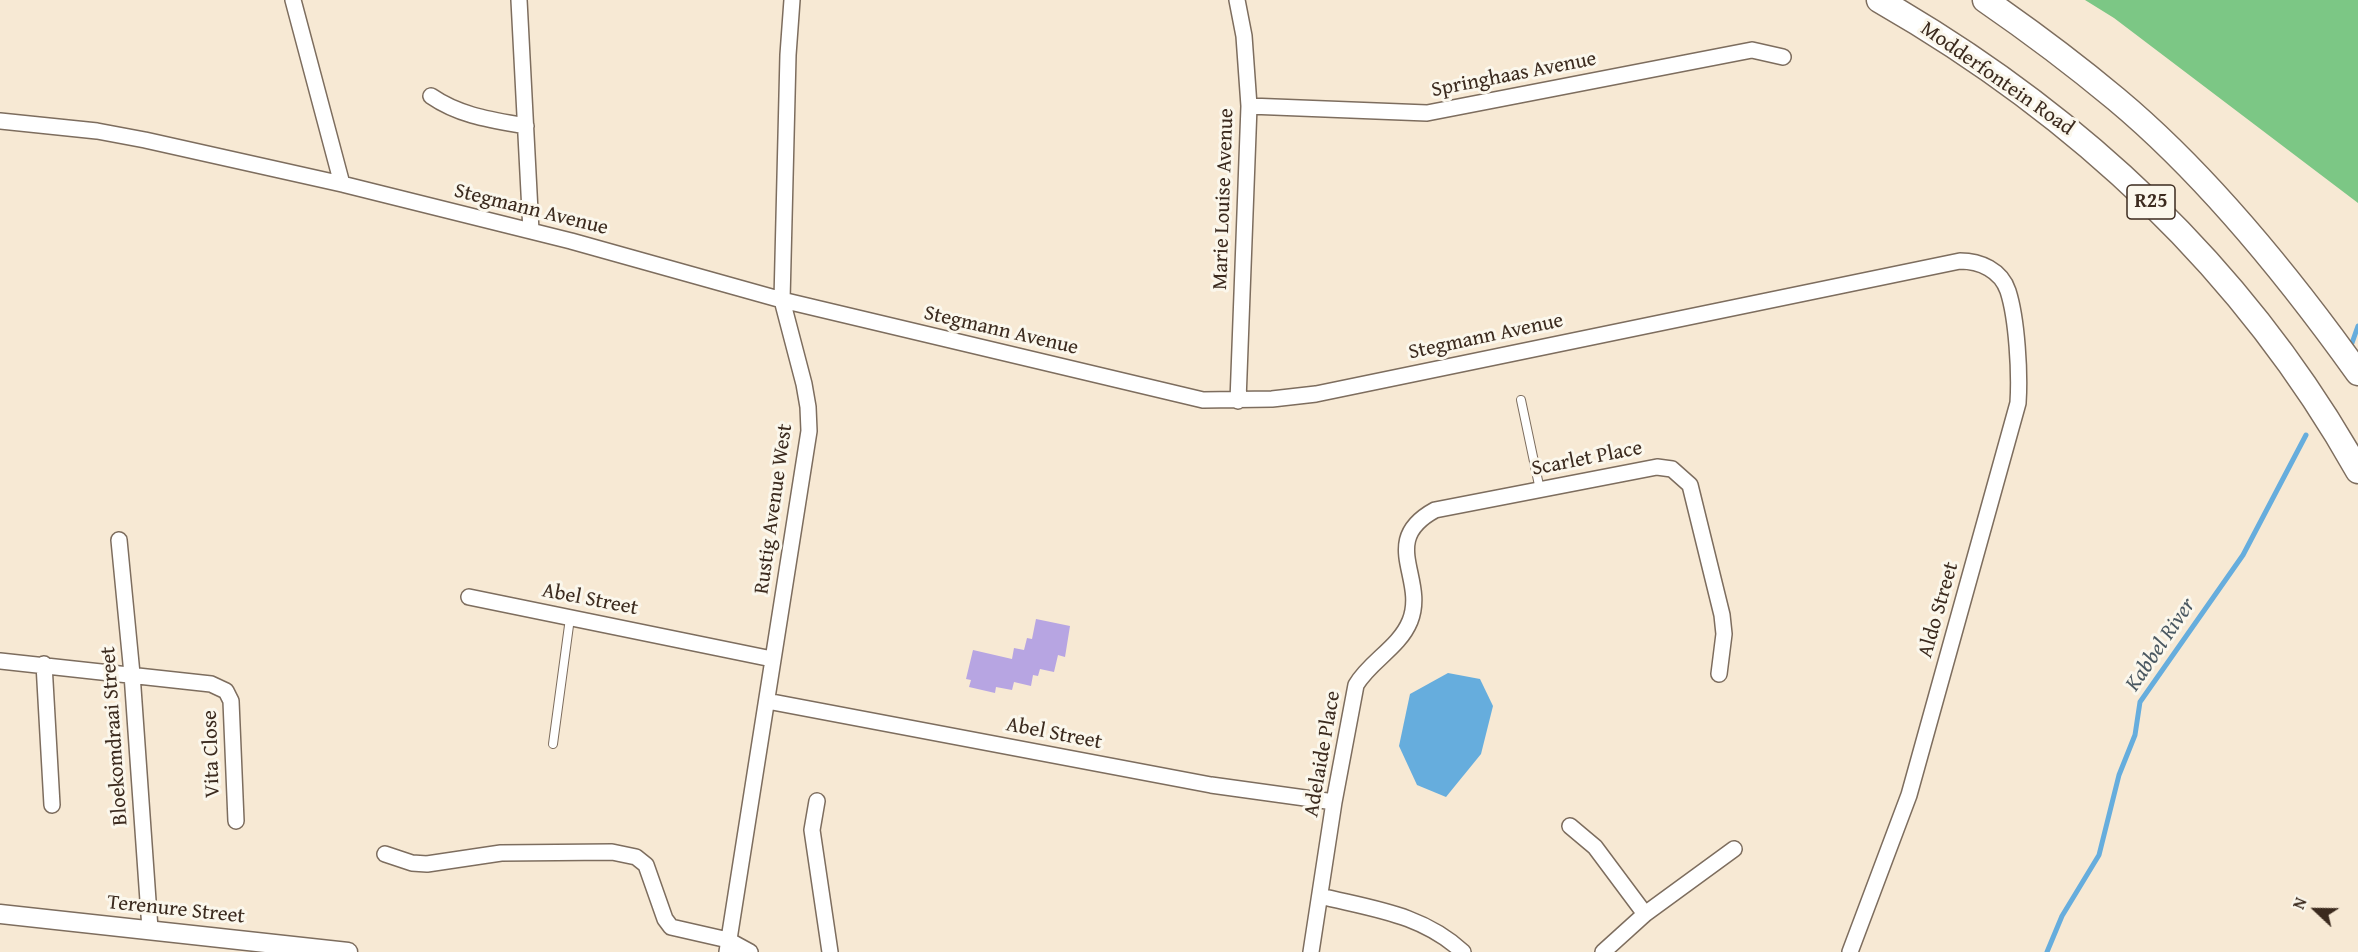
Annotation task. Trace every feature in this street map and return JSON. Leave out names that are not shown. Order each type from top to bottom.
[{"type":"main road","name":"Modderfontein Road","points":[[1879,0],[2008,81],[2085,141],[2170,220],[2268,333],[2341,441],[2358,471]]},
{"type":"main road","name":"R25","points":[[1985,0],[2034,34],[2118,100],[2205,184],[2302,298],[2358,373]]},
{"type":"street","points":[[293,0],[342,184]]},
{"type":"street","points":[[519,0],[531,231]]},
{"type":"street","name":"Rustig Avenue West","points":[[727,946],[808,431],[808,407],[804,384],[782,300],[788,56],[792,0]]},
{"type":"street","name":"Marie Louise Avenue","points":[[1237,0],[1244,36],[1249,106],[1238,401]]},
{"type":"street","name":"Springhaas Avenue","points":[[1249,106],[1427,113],[1752,50],[1783,57]]},
{"type":"street","points":[[431,96],[447,107],[467,115],[526,126]]},
{"type":"street","name":"Stegmann Avenue","points":[[0,121],[97,131],[342,184],[531,231],[782,300],[1203,400],[1238,401],[1316,394],[1960,261],[1980,263],[1996,274]]},
{"type":"street","name":"Aldo Street","points":[[1850,952],[1909,795],[2018,403],[2020,371],[2008,290],[1996,274]]},
{"type":"street","name":"Scarlet Place","points":[[1401,636],[1410,623],[1413,608],[1405,545],[1411,530],[1421,518],[1436,510],[1657,467],[1672,469],[1690,485],[1722,615],[1724,634],[1719,674]]},
{"type":"street","name":"Bloekomdraai Street","points":[[119,540],[132,674],[150,929]]},
{"type":"street","name":"Abel Street","points":[[469,597],[772,658]]},
{"type":"street","name":"Adelaide Place","points":[[1311,952],[1334,802],[1356,685],[1364,672],[1401,636]]},
{"type":"street","name":"Vita Close","points":[[0,661],[211,684],[230,695],[236,821]]},
{"type":"street","points":[[44,664],[52,805]]},
{"type":"street","name":"Abel Street","points":[[767,701],[1211,785],[1334,802]]},
{"type":"street","points":[[817,801],[812,830],[830,952]]},
{"type":"street","points":[[1570,826],[1595,846],[1645,914]]},
{"type":"street","points":[[1603,952],[1645,914],[1734,849]]},
{"type":"street","points":[[385,854],[412,863],[427,864],[501,853],[625,853],[646,865],[665,919],[671,927],[750,952]]},
{"type":"street","points":[[1320,896],[1416,920],[1436,930],[1463,952]]},
{"type":"street","name":"Terenure Street","points":[[0,914],[348,952]]},
{"type":"lane","points":[[1521,400],[1540,490]]},
{"type":"lane","points":[[553,744],[570,618]]},
{"type":"green space","points":[[2085,0],[2358,0],[2358,203],[2114,18]]},
{"type":"water","points":[[1448,673],[1480,679],[1493,706],[1481,754],[1446,797],[1417,785],[1399,746],[1410,694]]},
{"type":"building","points":[[1036,619],[1070,626],[1065,657],[1058,655],[1054,672],[1040,669],[1038,676],[1033,675],[1031,686],[1014,682],[1012,690],[996,687],[995,693],[969,687],[971,680],[966,679],[973,650],[1012,659],[1014,648],[1024,650],[1027,638],[1032,639]]},
{"type":"waterway","name":"Kabbel River","points":[[2352,343],[2358,326]]},
{"type":"waterway","name":"Kabbel River","points":[[2047,952],[2062,916],[2099,855],[2119,775],[2135,735],[2140,702],[2243,555],[2306,435]]}]
